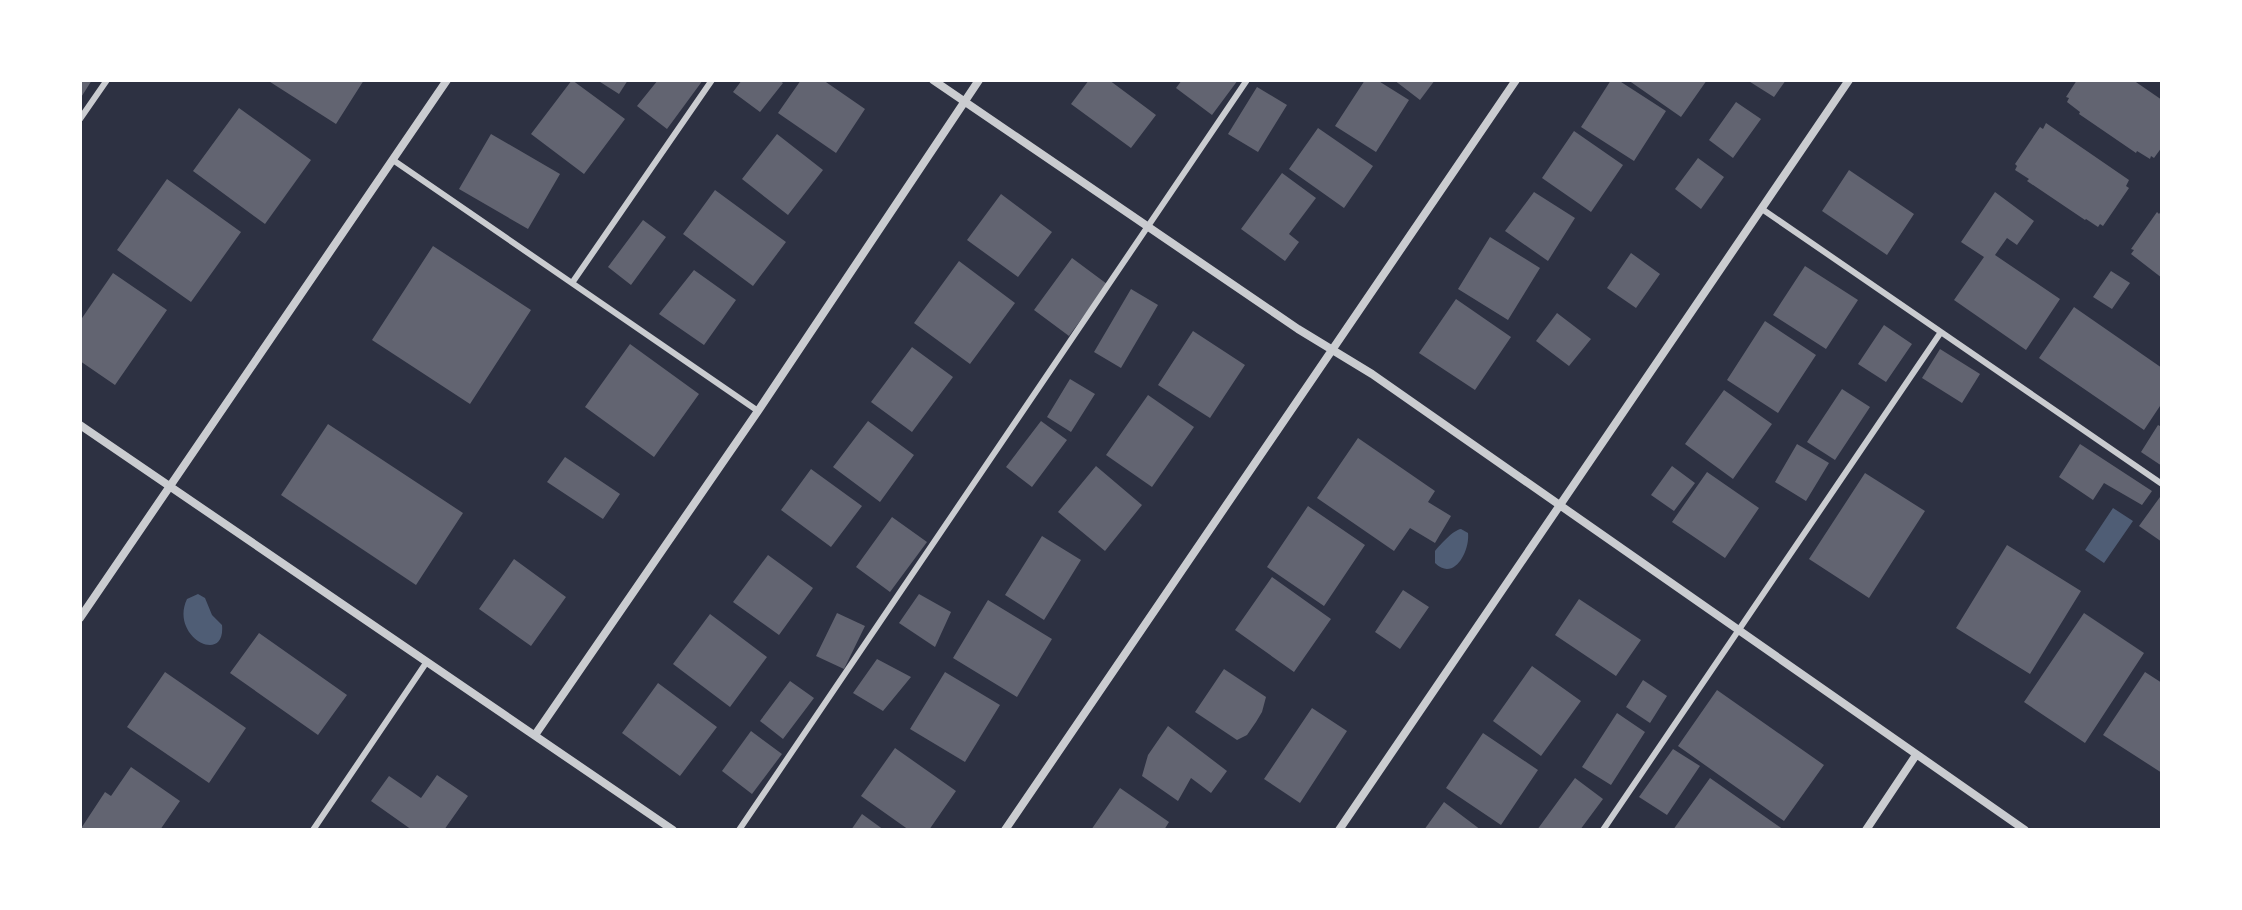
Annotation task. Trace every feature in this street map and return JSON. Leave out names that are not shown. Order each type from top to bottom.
[{"type":"street","points":[[80,618],[447,80]]},
{"type":"street","points":[[933,80],[1147,227],[1372,374],[2025,830]]},
{"type":"street","points":[[535,735],[758,411],[979,80]]},
{"type":"street","points":[[1005,830],[1516,80]]},
{"type":"street","points":[[1339,830],[1849,80]]},
{"type":"street","points":[[80,425],[673,830]]},
{"type":"street","points":[[1866,830],[1916,755]]},
{"type":"lane","points":[[80,119],[107,80]]},
{"type":"lane","points":[[572,283],[712,80]]},
{"type":"lane","points":[[739,830],[1247,80]]},
{"type":"lane","points":[[393,160],[758,411]]},
{"type":"lane","points":[[1762,209],[2162,484]]},
{"type":"lane","points":[[1603,830],[1941,332]]},
{"type":"lane","points":[[313,830],[426,663]]},
{"type":"water","points":[[2113,508],[2133,521],[2104,563],[2085,550]]},
{"type":"water","points":[[1461,529],[1468,533],[1463,555],[1454,567],[1442,568],[1435,563],[1435,551]]},
{"type":"water","points":[[198,594],[205,598],[212,615],[222,625],[221,637],[216,644],[199,642],[185,625],[187,599]]},
{"type":"building","points":[[80,80],[92,80],[80,99]]},
{"type":"building","points":[[267,80],[364,80],[336,124]]},
{"type":"building","points":[[572,80],[625,119],[584,174],[531,134]]},
{"type":"building","points":[[597,80],[628,80],[619,94]]},
{"type":"building","points":[[658,80],[703,80],[667,129],[637,106]]},
{"type":"building","points":[[742,80],[779,80],[783,83],[760,112],[733,92]]},
{"type":"building","points":[[801,80],[823,80],[865,109],[836,153],[778,113]]},
{"type":"building","points":[[1089,80],[1109,80],[1156,115],[1131,148],[1071,104]]},
{"type":"building","points":[[1182,80],[1238,80],[1212,115],[1176,88]]},
{"type":"building","points":[[1365,80],[1377,80],[1409,100],[1376,152],[1335,126]]},
{"type":"building","points":[[1394,80],[1435,80],[1420,100]]},
{"type":"building","points":[[1611,80],[1618,80],[1666,111],[1634,161],[1581,127]]},
{"type":"building","points":[[1628,80],[1707,80],[1681,117]]},
{"type":"building","points":[[1747,80],[1786,80],[1774,97]]},
{"type":"building","points":[[2077,80],[2133,80],[2162,100],[2162,147],[2154,158],[2136,153],[2079,114],[2067,102],[2069,98],[2066,97]]},
{"type":"building","points":[[1257,87],[1287,105],[1258,152],[1228,134]]},
{"type":"building","points":[[1736,102],[1761,119],[1733,158],[1709,140]]},
{"type":"building","points":[[239,108],[311,160],[265,224],[193,171]]},
{"type":"building","points":[[2046,123],[2129,180],[2126,186],[2129,188],[2103,226],[2100,224],[2098,227],[2085,220],[2015,170],[2015,164]]},
{"type":"building","points":[[1318,128],[1373,166],[1344,208],[1289,169]]},
{"type":"building","points":[[1574,131],[1623,165],[1591,212],[1542,178]]},
{"type":"building","points":[[491,134],[560,174],[528,229],[459,189]]},
{"type":"building","points":[[777,134],[823,170],[788,215],[742,179]]},
{"type":"building","points":[[1698,158],[1724,177],[1701,209],[1675,189]]},
{"type":"building","points":[[1849,170],[1914,214],[1887,255],[1822,211]]},
{"type":"building","points":[[1282,173],[1316,198],[1289,234],[1299,242],[1285,261],[1241,229]]},
{"type":"building","points":[[167,179],[241,232],[191,302],[117,250]]},
{"type":"building","points":[[715,190],[786,242],[753,286],[683,234]]},
{"type":"building","points":[[1534,192],[1575,218],[1548,261],[1505,231]]},
{"type":"building","points":[[1995,192],[2034,221],[2017,245],[2007,238],[1995,255],[2060,299],[2026,350],[1954,300],[1984,257],[1961,242]]},
{"type":"building","points":[[1001,194],[1052,232],[1018,277],[967,240]]},
{"type":"building","points":[[2162,210],[2162,278],[2131,254],[2134,250],[2131,249],[2157,212],[2159,214]]},
{"type":"building","points":[[643,220],[666,237],[631,285],[608,267]]},
{"type":"building","points":[[1490,237],[1540,268],[1508,320],[1458,289]]},
{"type":"building","points":[[433,246],[531,310],[470,404],[372,340]]},
{"type":"building","points":[[1631,253],[1660,274],[1636,308],[1607,288]]},
{"type":"building","points":[[1072,258],[1107,284],[1069,336],[1034,310]]},
{"type":"building","points":[[959,261],[1015,303],[970,364],[914,323]]},
{"type":"building","points":[[1805,266],[1858,300],[1826,349],[1773,315]]},
{"type":"building","points":[[694,270],[736,300],[704,345],[659,314]]},
{"type":"building","points":[[2111,271],[2130,283],[2112,309],[2093,297]]},
{"type":"building","points":[[113,273],[167,310],[115,385],[80,361],[80,321]]},
{"type":"building","points":[[1131,289],[1158,305],[1121,368],[1094,352]]},
{"type":"building","points":[[1456,299],[1511,337],[1475,390],[1419,353]]},
{"type":"building","points":[[2074,307],[2162,368],[2162,403],[2144,430],[2039,358]]},
{"type":"building","points":[[1557,313],[1591,339],[1569,366],[1536,341]]},
{"type":"building","points":[[1765,321],[1816,355],[1778,413],[1727,380]]},
{"type":"building","points":[[1884,325],[1912,344],[1886,382],[1858,364]]},
{"type":"building","points":[[1193,331],[1245,365],[1210,418],[1158,385]]},
{"type":"building","points":[[630,344],[699,394],[654,457],[585,407]]},
{"type":"building","points":[[912,347],[953,377],[912,432],[871,402]]},
{"type":"building","points":[[1940,349],[1980,374],[1962,403],[1922,378]]},
{"type":"building","points":[[1070,379],[1095,394],[1071,432],[1047,417]]},
{"type":"building","points":[[1842,389],[1870,407],[1835,460],[1807,442]]},
{"type":"building","points":[[1724,390],[1772,424],[1733,479],[1685,444]]},
{"type":"building","points":[[1148,395],[1194,427],[1152,487],[1106,455]]},
{"type":"building","points":[[868,421],[914,455],[880,502],[833,467]]},
{"type":"building","points":[[1041,421],[1067,440],[1032,487],[1006,467]]},
{"type":"building","points":[[328,424],[463,513],[416,585],[281,495]]},
{"type":"building","points":[[2158,425],[2162,427],[2162,466],[2141,452]]},
{"type":"building","points":[[1358,438],[1435,491],[1428,502],[1451,516],[1435,543],[1410,528],[1394,551],[1317,498]]},
{"type":"building","points":[[1797,444],[1829,463],[1806,501],[1775,482]]},
{"type":"building","points":[[2080,444],[2152,491],[2142,505],[2104,483],[2093,500],[2059,477]]},
{"type":"building","points":[[565,457],[620,494],[603,519],[547,482]]},
{"type":"building","points":[[1096,466],[1142,505],[1105,551],[1058,512]]},
{"type":"building","points":[[1672,466],[1695,483],[1674,511],[1651,495]]},
{"type":"building","points":[[811,469],[862,506],[831,547],[781,510]]},
{"type":"building","points":[[1707,472],[1759,508],[1725,558],[1672,522]]},
{"type":"building","points":[[1865,473],[1925,511],[1869,598],[1809,559]]},
{"type":"building","points":[[2160,497],[2162,499],[2162,542],[2139,526]]},
{"type":"building","points":[[1308,506],[1365,545],[1324,606],[1267,567]]},
{"type":"building","points":[[892,517],[927,542],[890,592],[856,567]]},
{"type":"building","points":[[1042,536],[1081,560],[1044,620],[1005,595]]},
{"type":"building","points":[[2007,545],[2081,591],[2030,674],[1956,628]]},
{"type":"building","points":[[768,555],[813,588],[779,635],[733,602]]},
{"type":"building","points":[[514,559],[566,597],[531,646],[479,609]]},
{"type":"building","points":[[1272,577],[1331,619],[1294,672],[1235,630]]},
{"type":"building","points":[[1403,590],[1429,607],[1400,649],[1375,632]]},
{"type":"building","points":[[919,594],[951,612],[935,647],[899,623]]},
{"type":"building","points":[[1579,599],[1641,640],[1616,676],[1555,635]]},
{"type":"building","points":[[988,600],[1052,639],[1017,697],[953,658]]},
{"type":"building","points":[[837,613],[865,626],[844,669],[816,656]]},
{"type":"building","points":[[2084,613],[2144,653],[2085,743],[2024,702]]},
{"type":"building","points":[[710,614],[767,657],[730,707],[673,664]]},
{"type":"building","points":[[259,633],[347,695],[318,735],[230,673]]},
{"type":"building","points":[[877,659],[911,677],[883,711],[853,693]]},
{"type":"building","points":[[1532,666],[1581,701],[1541,756],[1493,721]]},
{"type":"building","points":[[1224,669],[1266,697],[1256,722],[1247,735],[1237,740],[1195,712]]},
{"type":"building","points":[[165,672],[246,728],[209,783],[127,727]]},
{"type":"building","points":[[945,672],[1000,705],[965,762],[910,729]]},
{"type":"building","points":[[2145,672],[2162,683],[2162,773],[2103,735]]},
{"type":"building","points":[[1643,680],[1667,696],[1650,723],[1626,707]]},
{"type":"building","points":[[790,681],[814,698],[783,739],[760,721]]},
{"type":"building","points":[[658,683],[717,727],[680,776],[622,733]]},
{"type":"building","points":[[1717,690],[1824,765],[1784,821],[1678,746]]},
{"type":"building","points":[[1312,708],[1347,731],[1300,803],[1264,779]]},
{"type":"building","points":[[1617,713],[1645,732],[1611,785],[1582,767]]},
{"type":"building","points":[[1168,726],[1227,771],[1211,793],[1191,778],[1178,801],[1142,776],[1148,755]]},
{"type":"building","points":[[751,731],[782,754],[752,794],[722,771]]},
{"type":"building","points":[[1483,733],[1538,770],[1501,825],[1446,788]]},
{"type":"building","points":[[895,748],[956,791],[929,830],[909,830],[861,796]]},
{"type":"building","points":[[1673,749],[1700,766],[1667,815],[1639,797]]},
{"type":"building","points":[[131,767],[180,801],[160,830],[80,830],[105,792],[111,796]]},
{"type":"building","points":[[437,775],[468,796],[444,830],[412,830],[371,801],[389,776],[421,798]]},
{"type":"building","points":[[1575,778],[1603,799],[1580,830],[1537,830]]},
{"type":"building","points":[[1710,778],[1784,830],[1673,830]]},
{"type":"building","points":[[1120,788],[1169,822],[1164,830],[1091,830]]},
{"type":"building","points":[[1444,802],[1481,830],[1424,830]]},
{"type":"building","points":[[862,814],[884,830],[851,830]]}]
